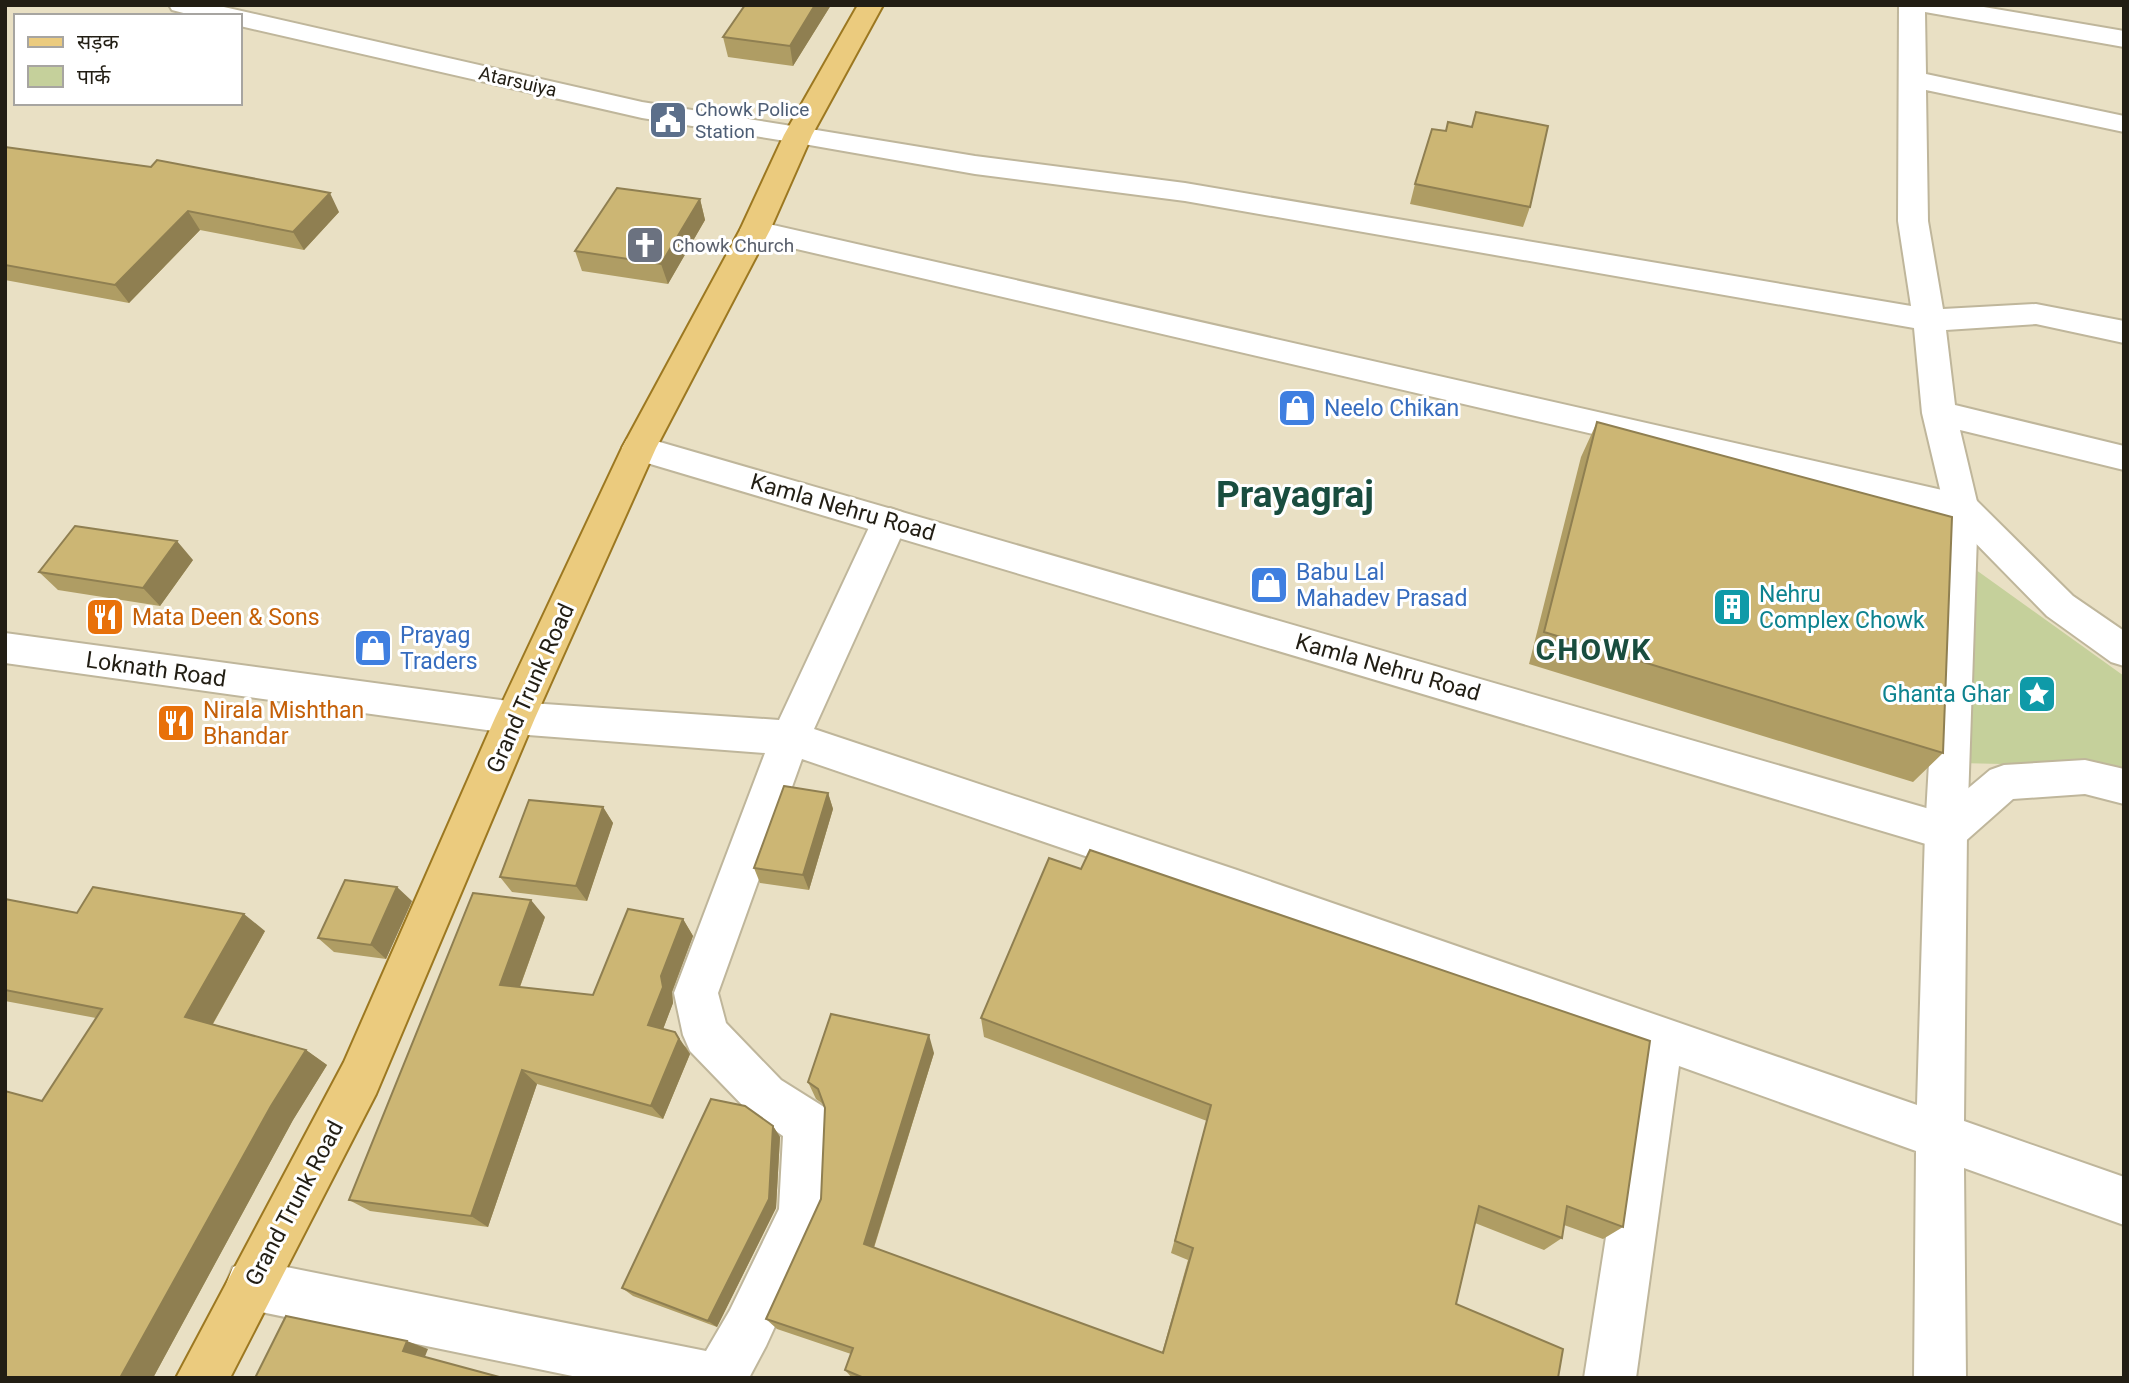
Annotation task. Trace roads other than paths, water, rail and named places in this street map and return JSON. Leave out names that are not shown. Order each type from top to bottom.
[{"type":"main road","name":"Grand Trunk Road","points":[[202,1378],[360,1078],[515,718],[639,448],[755,230],[798,135],[871,5]]},
{"type":"street","points":[[181,5],[220,14]]},
{"type":"street","points":[[1912,5],[1913,221],[1929,320],[1939,413],[1961,506],[1946,832],[1940,1136],[1940,1378]]},
{"type":"street","points":[[1927,5],[2124,39]]},
{"type":"street","name":"Atarsuiya","points":[[242,18],[642,110],[975,165],[1185,192],[1929,320],[2036,314],[2124,332]]},
{"type":"street","points":[[1912,79],[2124,124]]},
{"type":"street","points":[[755,230],[1961,506],[2060,606],[2124,651]]},
{"type":"street","points":[[1939,413],[2124,458]]},
{"type":"street","name":"Kamla Nehru Road","points":[[639,448],[1946,832]]},
{"type":"street","points":[[720,1378],[748,1328],[803,1212],[807,1124],[765,1096],[706,1035],[696,993],[790,738],[890,521]]},
{"type":"street","name":"Loknath Road","points":[[5,648],[515,718],[790,738],[1224,884],[2124,1201]]},
{"type":"street","points":[[1946,832],[2004,782],[2085,777],[2124,788]]},
{"type":"street","points":[[1610,1378],[1661,1038]]},
{"type":"street","points":[[251,1285],[710,1378]]},
{"type":"place","name":"Chowk Police Station","points":[[668,120]]},
{"type":"place","name":"Chowk Church","points":[[645,245]]},
{"type":"place","name":"Neelo Chikan","points":[[1297,408]]},
{"type":"place","name":"Babu Lal Mahadev Prasad","points":[[1269,585]]},
{"type":"place","name":"Nehru Complex Chowk","points":[[1732,607]]},
{"type":"place","name":"Mata Deen & Sons","points":[[105,617]]},
{"type":"place","name":"Prayag Traders","points":[[373,648]]},
{"type":"place","name":"Ghanta Ghar","points":[[2037,694]]},
{"type":"place","name":"Nirala Mishthan Bhandar","points":[[176,723]]},
{"type":"district","name":"Prayagraj","points":[[1295,494]]},
{"type":"district","name":"CHOWK","points":[[1594,650]]}]
